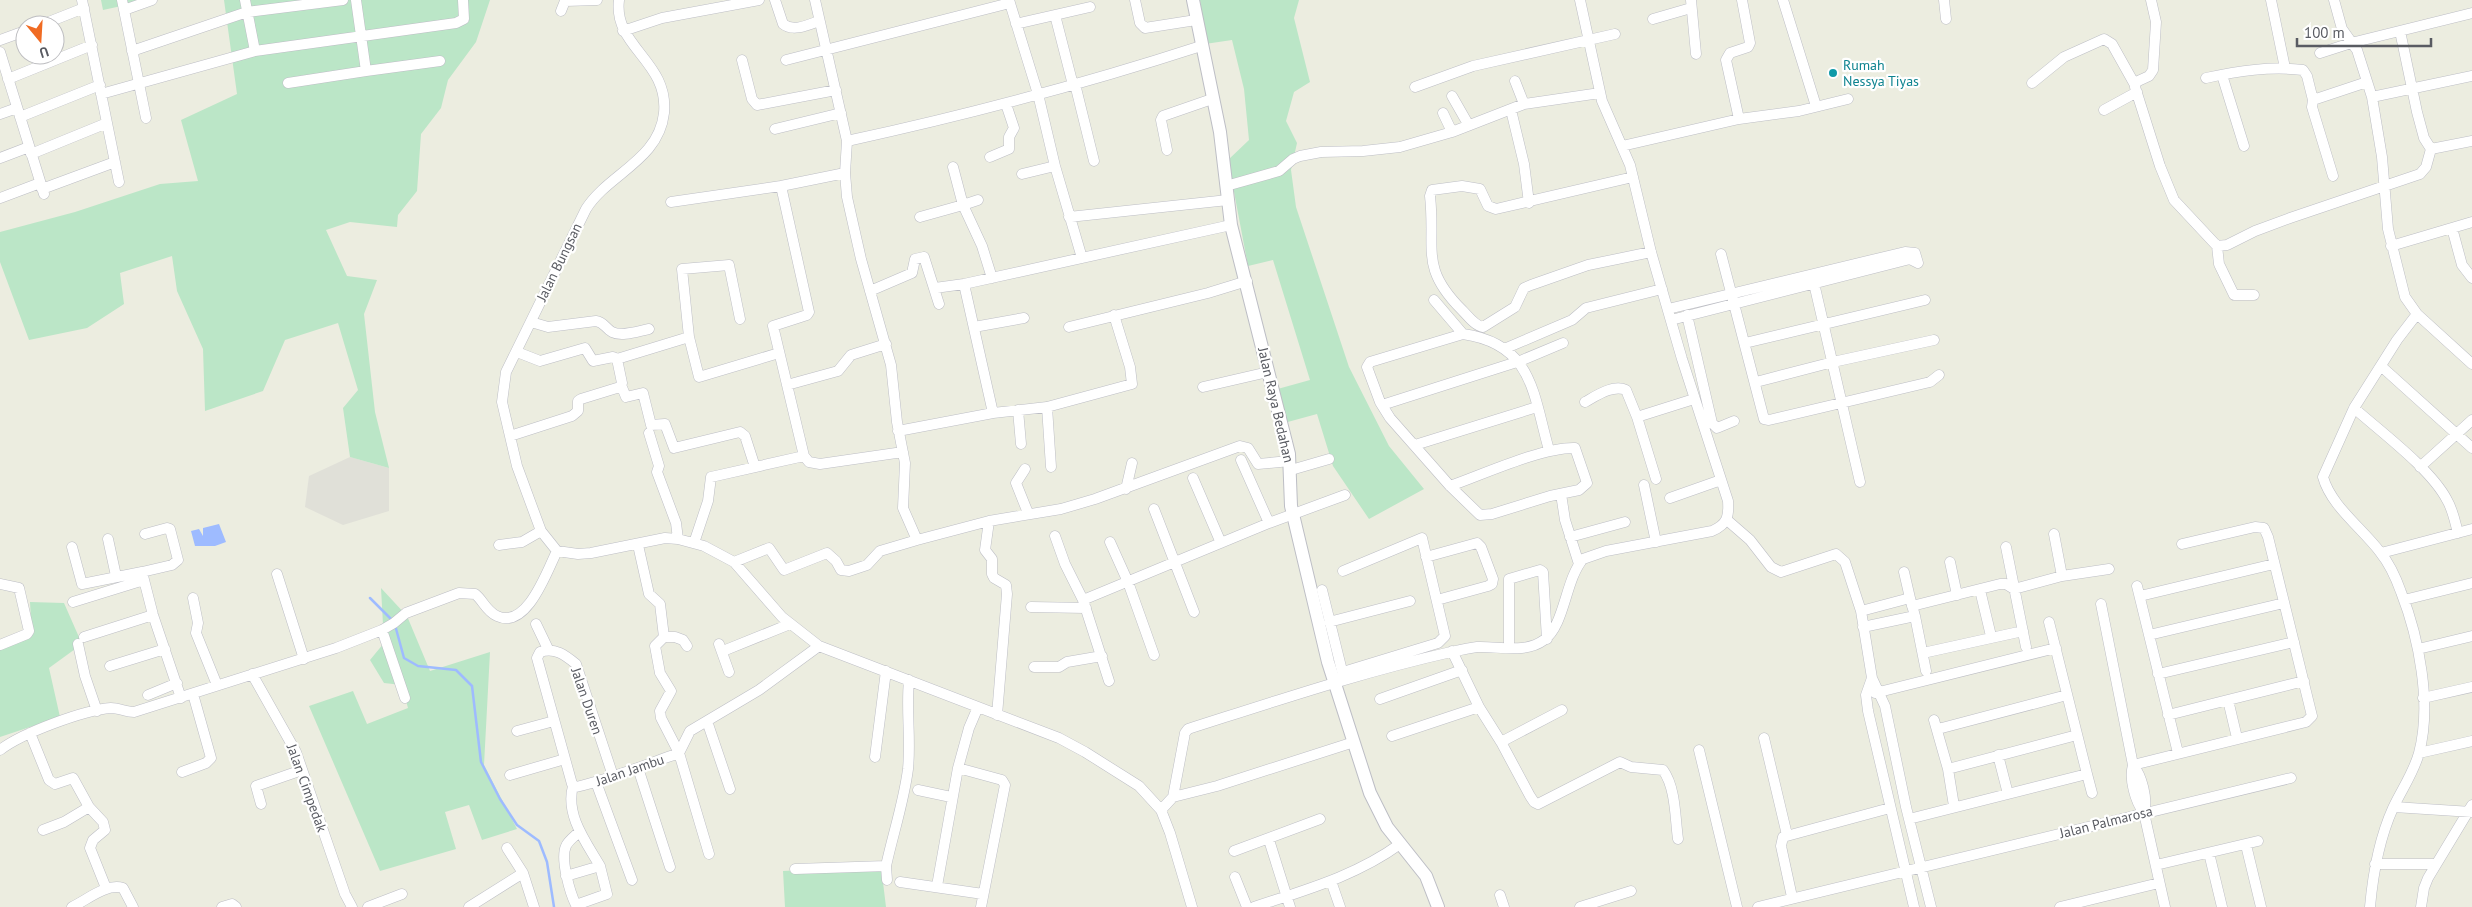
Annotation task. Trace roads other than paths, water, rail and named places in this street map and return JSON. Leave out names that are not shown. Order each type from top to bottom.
[{"type":"street","points":[[146,118],[137,83],[123,5],[152,0]]},
{"type":"street","points":[[245,0],[255,51]]},
{"type":"street","points":[[132,51],[247,12],[344,0]]},
{"type":"street","points":[[356,0],[366,72]]},
{"type":"street","points":[[0,114],[19,112],[101,89],[137,83],[255,51],[461,22],[465,12],[463,0]]},
{"type":"street","points":[[561,11],[565,1],[597,0]]},
{"type":"street","name":"Jalan Bungsan","points":[[558,551],[541,531],[518,466],[504,411],[502,392],[506,372],[562,254],[592,198],[644,154],[660,128],[664,110],[657,75],[623,31],[618,18],[619,0]]},
{"type":"street","points":[[623,31],[662,18],[759,0]]},
{"type":"street","points":[[775,0],[783,24],[786,26],[802,27],[820,21]]},
{"type":"street","points":[[815,0],[847,141],[845,173],[847,197],[891,366],[898,431],[905,463],[904,508],[917,540]]},
{"type":"street","points":[[1136,0],[1140,23],[1145,28],[1196,20]]},
{"type":"street","name":"Jalan Raya Bedahan","points":[[1193,0],[1220,132],[1231,225],[1247,281],[1291,466],[1293,515],[1305,559],[1315,613],[1341,678],[1354,742],[1370,793],[1387,827],[1417,861],[1426,876],[1438,907]]},
{"type":"street","points":[[1580,0],[1600,93],[1610,124],[1622,146],[1633,177],[1651,252],[1694,399],[1708,425],[1720,428],[1734,421]]},
{"type":"street","points":[[1739,119],[1726,60],[1730,54],[1748,47],[1750,43],[1742,0]]},
{"type":"street","points":[[1783,0],[1816,106]]},
{"type":"street","points":[[1944,0],[1946,19]]},
{"type":"street","points":[[2104,110],[2136,89],[2137,81],[2151,75],[2153,70],[2156,22],[2151,0]]},
{"type":"street","points":[[2270,0],[2285,68]]},
{"type":"street","points":[[2334,0],[2342,28],[2357,50],[2372,97],[2382,157],[2383,186],[2391,246],[2405,297],[2417,314],[2472,364]]},
{"type":"street","points":[[786,60],[1009,1],[1038,94],[1055,166],[1082,258]]},
{"type":"street","points":[[60,15],[83,4],[119,182]]},
{"type":"street","points":[[1653,19],[1691,4],[1696,54]]},
{"type":"street","points":[[1016,24],[1090,7]]},
{"type":"street","points":[[2320,53],[2351,43],[2472,13]]},
{"type":"street","points":[[1055,15],[1094,161]]},
{"type":"street","points":[[2217,246],[2227,245],[2255,231],[2422,172],[2427,165],[2431,148],[2422,130],[2400,31]]},
{"type":"street","points":[[1415,87],[1473,66],[1588,40],[1601,35],[1615,34]]},
{"type":"street","points":[[0,40],[15,35]]},
{"type":"street","points":[[2032,83],[2064,57],[2104,39],[2112,44],[2136,89],[2160,166],[2174,200],[2217,246],[2219,264],[2234,295],[2254,295]]},
{"type":"street","points":[[5,73],[92,45]]},
{"type":"street","points":[[847,141],[1006,104],[1074,84],[1102,78],[1201,46]]},
{"type":"street","points":[[0,52],[42,189]]},
{"type":"street","points":[[742,60],[752,99],[757,105],[836,90]]},
{"type":"street","points":[[288,83],[440,61]]},
{"type":"street","points":[[2206,78],[2254,70],[2285,68],[2305,71],[2313,100],[2312,107],[2333,176]]},
{"type":"street","points":[[2222,75],[2244,146]]},
{"type":"street","points":[[2372,97],[2413,90],[2472,76]]},
{"type":"street","points":[[1515,81],[1524,104]]},
{"type":"street","points":[[2313,100],[2367,82]]},
{"type":"street","points":[[1226,186],[1279,172],[1294,158],[1300,156],[1400,147],[1452,132],[1468,124],[1524,104],[1600,93]]},
{"type":"street","points":[[1452,96],[1468,124]]},
{"type":"street","points":[[1167,150],[1161,120],[1163,116],[1212,99]]},
{"type":"street","points":[[1622,146],[1739,119],[1845,100]]},
{"type":"street","points":[[990,157],[1009,149],[1009,137],[1014,128],[1006,104]]},
{"type":"street","points":[[1511,110],[1524,164],[1529,203]]},
{"type":"street","points":[[776,129],[841,113]]},
{"type":"street","points":[[1442,113],[1452,132]]},
{"type":"street","points":[[0,158],[30,150],[107,123]]},
{"type":"street","points":[[2431,148],[2472,141]]},
{"type":"street","points":[[0,198],[42,189],[115,162]]},
{"type":"street","points":[[1022,174],[1055,166]]},
{"type":"street","points":[[953,167],[963,204],[982,246],[992,278]]},
{"type":"street","points":[[671,202],[781,186],[845,173]]},
{"type":"street","points":[[1633,177],[1529,203],[1492,208],[1488,206],[1480,189],[1462,186],[1435,188],[1430,192],[1431,264],[1440,286],[1480,326],[1486,325],[1514,308],[1524,288],[1588,265],[1651,252]]},
{"type":"street","points":[[781,186],[809,312],[807,315],[774,324],[779,354],[804,456],[809,462],[820,464],[903,452]]},
{"type":"street","points":[[920,217],[978,200]]},
{"type":"street","points":[[1069,217],[1228,200]]},
{"type":"street","points":[[2391,246],[2472,222]]},
{"type":"street","points":[[935,288],[964,284],[1231,225]]},
{"type":"street","points":[[2452,228],[2462,264],[2472,278]]},
{"type":"street","points":[[1671,320],[1733,299],[1813,279],[1905,252],[1912,252],[1917,258],[1918,263],[1910,259],[1813,279]]},
{"type":"street","points":[[1721,254],[1746,342],[1764,419],[1769,420],[1930,382],[1939,374]]},
{"type":"street","points":[[870,291],[912,272],[915,259],[922,256],[925,258],[938,304]]},
{"type":"street","points":[[740,318],[729,265],[682,269],[689,337],[699,377],[779,354]]},
{"type":"street","points":[[1813,279],[1834,362],[1860,482]]},
{"type":"street","points":[[1069,327],[1208,293],[1247,281]]},
{"type":"street","points":[[964,284],[992,414]]},
{"type":"street","points":[[1504,350],[1572,320],[1586,308],[1662,289]]},
{"type":"street","points":[[1668,309],[1733,299]]},
{"type":"street","points":[[1434,300],[1463,334]]},
{"type":"street","points":[[1746,342],[1925,300]]},
{"type":"street","points":[[2370,907],[2375,864],[2385,827],[2419,753],[2423,698],[2418,649],[2404,600],[2381,552],[2330,494],[2323,477],[2354,408],[2382,367],[2397,340],[2417,314]]},
{"type":"street","points":[[898,431],[992,414],[1047,407],[1132,384],[1130,367],[1114,315]]},
{"type":"street","points":[[1341,678],[1452,651],[1478,647],[1509,648],[1535,645],[1547,639],[1554,630],[1579,564],[1591,554],[1712,531],[1727,520],[1729,514],[1728,500],[1721,480],[1708,425],[1687,315]]},
{"type":"street","points":[[974,327],[1024,318]]},
{"type":"street","points":[[531,322],[548,327],[596,321],[602,322],[609,330],[618,334],[649,329]]},
{"type":"street","points":[[1450,486],[1549,450],[1575,448],[1587,483],[1584,487],[1484,516],[1474,511],[1450,486],[1390,418],[1369,375],[1367,367],[1370,362],[1463,334],[1478,335],[1520,361],[1530,382],[1549,450]]},
{"type":"street","points":[[517,352],[540,361],[585,348],[593,361],[613,357],[617,359],[689,337]]},
{"type":"street","points":[[1756,382],[1834,362],[1934,340]]},
{"type":"street","points":[[1382,404],[1520,361],[1563,343]]},
{"type":"street","points":[[786,384],[838,371],[851,355],[886,344]]},
{"type":"street","points":[[617,359],[626,397],[643,394],[652,425],[665,424],[674,448],[740,432],[745,436],[755,468]]},
{"type":"street","points":[[2382,367],[2472,448]]},
{"type":"street","points":[[1203,387],[1268,372]]},
{"type":"street","points":[[510,436],[572,416],[578,411],[578,401],[580,399],[622,385]]},
{"type":"street","points":[[1585,402],[1600,394],[1621,388],[1626,390],[1637,416],[1656,479]]},
{"type":"street","points":[[1637,416],[1694,399]]},
{"type":"street","points":[[1047,407],[1051,467]]},
{"type":"street","points":[[1415,445],[1536,407]]},
{"type":"street","points":[[2354,408],[2420,468],[2447,500],[2458,532]]},
{"type":"street","points":[[1018,410],[1021,444]]},
{"type":"street","points":[[2420,468],[2472,420]]},
{"type":"street","points":[[649,433],[660,466],[656,472],[676,523],[678,539]]},
{"type":"street","points":[[734,562],[769,548],[784,570],[827,554],[836,561],[841,570],[849,571],[870,564],[880,551],[989,521],[1061,509],[1126,489],[1240,446],[1248,448],[1258,464],[1291,466],[1329,459]]},
{"type":"street","points":[[694,543],[708,501],[711,477],[804,456]]},
{"type":"street","points":[[1241,460],[1269,523]]},
{"type":"street","points":[[1126,489],[1132,463]]},
{"type":"street","points":[[1026,469],[1016,483],[1028,513]]},
{"type":"street","points":[[1193,478],[1221,543]]},
{"type":"street","points":[[1670,498],[1721,480]]},
{"type":"street","points":[[1644,486],[1656,542]]},
{"type":"street","points":[[1561,494],[1570,537],[1579,564]]},
{"type":"street","points":[[1032,607],[1084,604],[1128,582],[1269,523],[1346,495]]},
{"type":"street","points":[[1154,509],[1194,612]]},
{"type":"street","points":[[1727,520],[1750,540],[1771,567],[1781,572],[1790,571],[1826,555],[1836,554],[1842,557],[1861,611],[1872,678],[1881,692],[1909,818],[1932,907]]},
{"type":"street","points":[[989,521],[985,550],[992,559],[992,574],[994,578],[1006,585],[997,715]]},
{"type":"street","points":[[1570,537],[1625,522]]},
{"type":"street","points":[[2132,765],[2310,719],[2312,713],[2268,537],[2261,527],[2182,544]]},
{"type":"street","points":[[74,602],[172,565],[178,560],[170,530],[167,528],[145,534]]},
{"type":"street","points":[[2381,552],[2472,529]]},
{"type":"street","points":[[499,545],[522,542],[541,531]]},
{"type":"street","points":[[2054,534],[2062,576]]},
{"type":"street","points":[[1055,536],[1065,564],[1084,604],[1109,681]]},
{"type":"street","points":[[1161,810],[1173,797],[1185,733],[1188,729],[1341,678],[1443,640],[1445,636],[1422,538],[1343,572]]},
{"type":"street","points":[[0,750],[30,734],[96,711],[117,708],[134,712],[304,659],[382,630],[406,613],[463,592],[469,592],[480,598],[494,615],[503,619],[514,617],[528,607],[558,551],[578,554],[638,545],[650,541],[678,539],[715,551],[734,562],[790,624],[819,646],[1060,738],[1139,786],[1161,810],[1170,832],[1192,907]]},
{"type":"street","points":[[108,540],[116,576]]},
{"type":"street","points":[[1110,542],[1128,582],[1154,655]]},
{"type":"street","points":[[1426,557],[1477,543],[1481,547],[1493,579],[1492,584],[1488,586],[1437,600]]},
{"type":"street","points":[[638,545],[649,594],[660,604],[664,637]]},
{"type":"street","points":[[72,547],[82,584],[116,576],[143,576]]},
{"type":"street","points":[[2006,547],[2026,647]]},
{"type":"street","points":[[1950,562],[1956,595]]},
{"type":"street","points":[[2178,753],[2138,591],[2274,564]]},
{"type":"street","points":[[1861,611],[1912,606],[2000,584],[2006,584],[2014,589],[2062,576],[2109,569]]},
{"type":"street","points":[[1509,648],[1509,579],[1540,570],[1543,572],[1547,639]]},
{"type":"street","points":[[1904,572],[1926,671]]},
{"type":"street","points":[[277,574],[304,659]]},
{"type":"street","points":[[143,576],[153,615],[181,698]]},
{"type":"street","points":[[2404,600],[2472,583]]},
{"type":"street","points":[[0,584],[19,588],[29,631],[27,634],[0,645]]},
{"type":"street","points":[[1322,590],[1341,678]]},
{"type":"street","points":[[1980,590],[1991,636]]},
{"type":"street","points":[[193,598],[198,622],[196,633],[217,685]]},
{"type":"street","points":[[1329,622],[1410,601]]},
{"type":"street","points":[[2149,635],[2284,603]]},
{"type":"street","points":[[2101,604],[2132,765],[2139,772],[2146,802],[2144,813],[2165,907]]},
{"type":"street","points":[[1863,627],[1912,606]]},
{"type":"street","points":[[96,711],[85,676],[81,641],[153,615]]},
{"type":"street","points":[[2049,622],[2092,793]]},
{"type":"street","points":[[536,624],[544,651],[537,658],[574,786],[570,800],[579,832],[600,866],[608,894],[580,905],[575,903],[566,876],[566,846],[579,832]]},
{"type":"street","points":[[729,672],[721,648],[790,624]]},
{"type":"street","points":[[382,630],[405,698]]},
{"type":"street","points":[[1923,653],[1991,636],[2023,631]]},
{"type":"street","points":[[2418,649],[2472,636]]},
{"type":"street","points":[[687,646],[684,640],[675,637],[664,637],[657,643],[656,652],[660,673],[672,691],[660,711],[661,718],[679,753],[709,854]]},
{"type":"street","points":[[2158,674],[2294,642]]},
{"type":"street","name":"Jalan Jambu","points":[[574,786],[596,782],[679,753],[690,731],[759,690],[819,646]]},
{"type":"street","points":[[1866,694],[1881,692],[2056,648]]},
{"type":"street","points":[[110,666],[165,649]]},
{"type":"street","name":"Jalan Duren","points":[[544,651],[561,653],[576,664],[613,776]]},
{"type":"street","points":[[1452,651],[1479,707],[1501,742],[1534,802],[1538,804],[1620,762],[1638,768],[1663,770],[1668,778],[1674,801],[1678,839]]},
{"type":"street","points":[[1034,667],[1059,667],[1067,662],[1102,656]]},
{"type":"street","points":[[875,757],[886,670]]},
{"type":"street","points":[[1380,699],[1462,670]]},
{"type":"street","name":"Jalan Cimpedak","points":[[252,674],[289,738],[345,894],[352,907]]},
{"type":"street","points":[[1872,678],[1866,694],[1890,808],[1914,907]]},
{"type":"street","points":[[887,880],[886,866],[908,771],[910,746],[909,680]]},
{"type":"street","points":[[2168,715],[2304,681]]},
{"type":"street","points":[[148,695],[177,683]]},
{"type":"street","points":[[2423,698],[2472,687]]},
{"type":"street","points":[[182,772],[206,763],[211,758],[193,694]]},
{"type":"street","points":[[1954,806],[1948,769],[1936,725],[2066,695]]},
{"type":"street","points":[[2228,700],[2237,738]]},
{"type":"street","points":[[937,886],[951,797],[969,728],[978,707]]},
{"type":"street","points":[[1392,736],[1479,707]]},
{"type":"street","points":[[1501,742],[1562,710]]},
{"type":"street","points":[[517,731],[554,721]]},
{"type":"street","points":[[707,721],[730,789]]},
{"type":"street","points":[[30,734],[49,780],[55,784],[73,778],[89,807],[103,822],[106,830],[93,840],[90,848],[106,888]]},
{"type":"street","points":[[1948,769],[2077,735]]},
{"type":"street","points":[[1764,738],[1787,835]]},
{"type":"street","points":[[2419,753],[2472,741]]},
{"type":"street","points":[[1173,797],[1217,786],[1354,742]]},
{"type":"street","points":[[1699,750],[1737,907]]},
{"type":"street","points":[[1998,755],[2008,794]]},
{"type":"street","points":[[510,775],[565,759]]},
{"type":"street","points":[[638,768],[670,867]]},
{"type":"street","points":[[958,768],[1002,780],[1005,785],[981,907]]},
{"type":"street","points":[[261,804],[256,786],[302,770]]},
{"type":"street","points":[[1909,818],[2087,774]]},
{"type":"street","name":"Jalan Palmarosa","points":[[1758,907],[2291,778]]},
{"type":"street","points":[[596,782],[632,880]]},
{"type":"street","points":[[918,790],[951,797]]},
{"type":"street","points":[[43,830],[64,822],[89,807]]},
{"type":"street","points":[[2394,807],[2470,810],[2436,864],[2424,888],[2421,907]]},
{"type":"street","points":[[1792,898],[1781,846],[1783,837],[1890,808]]},
{"type":"street","points":[[1234,851],[1269,840],[1320,819]]},
{"type":"street","points":[[1269,840],[1290,907]]},
{"type":"street","points":[[2156,865],[2258,842]]},
{"type":"street","points":[[1254,907],[1332,881],[1366,866],[1400,844]]},
{"type":"street","points":[[2246,845],[2261,907]]},
{"type":"street","points":[[507,848],[523,873],[534,907]]},
{"type":"street","points":[[2210,853],[2222,907]]},
{"type":"street","points":[[2375,864],[2436,864]]},
{"type":"street","points":[[566,876],[600,866]]},
{"type":"street","points":[[795,868],[886,866]]},
{"type":"street","points":[[473,906],[523,873]]},
{"type":"street","points":[[1235,877],[1247,907]]},
{"type":"street","points":[[1332,881],[1340,907]]},
{"type":"street","points":[[900,882],[983,894]]},
{"type":"street","points":[[2060,907],[2159,883]]},
{"type":"street","points":[[72,907],[106,888],[116,886],[123,888],[133,907]]},
{"type":"street","points":[[1580,907],[1610,902],[1631,891]]},
{"type":"street","points":[[368,907],[402,894]]},
{"type":"street","points":[[1500,896],[1504,907]]},
{"type":"street","points":[[222,907],[232,904],[236,907]]},
{"type":"water","points":[[219,524],[226,542],[215,546],[195,546],[191,531],[199,529],[203,536],[203,528]]},
{"type":"waterway","points":[[370,598],[392,620]]},
{"type":"waterway","points":[[395,625],[404,658],[418,666],[456,670],[472,686],[481,762],[500,799],[517,825],[539,841],[547,862],[554,907]]},
{"type":"place","name":"Rumah Nessya Tiyas","points":[[1833,73]]}]
